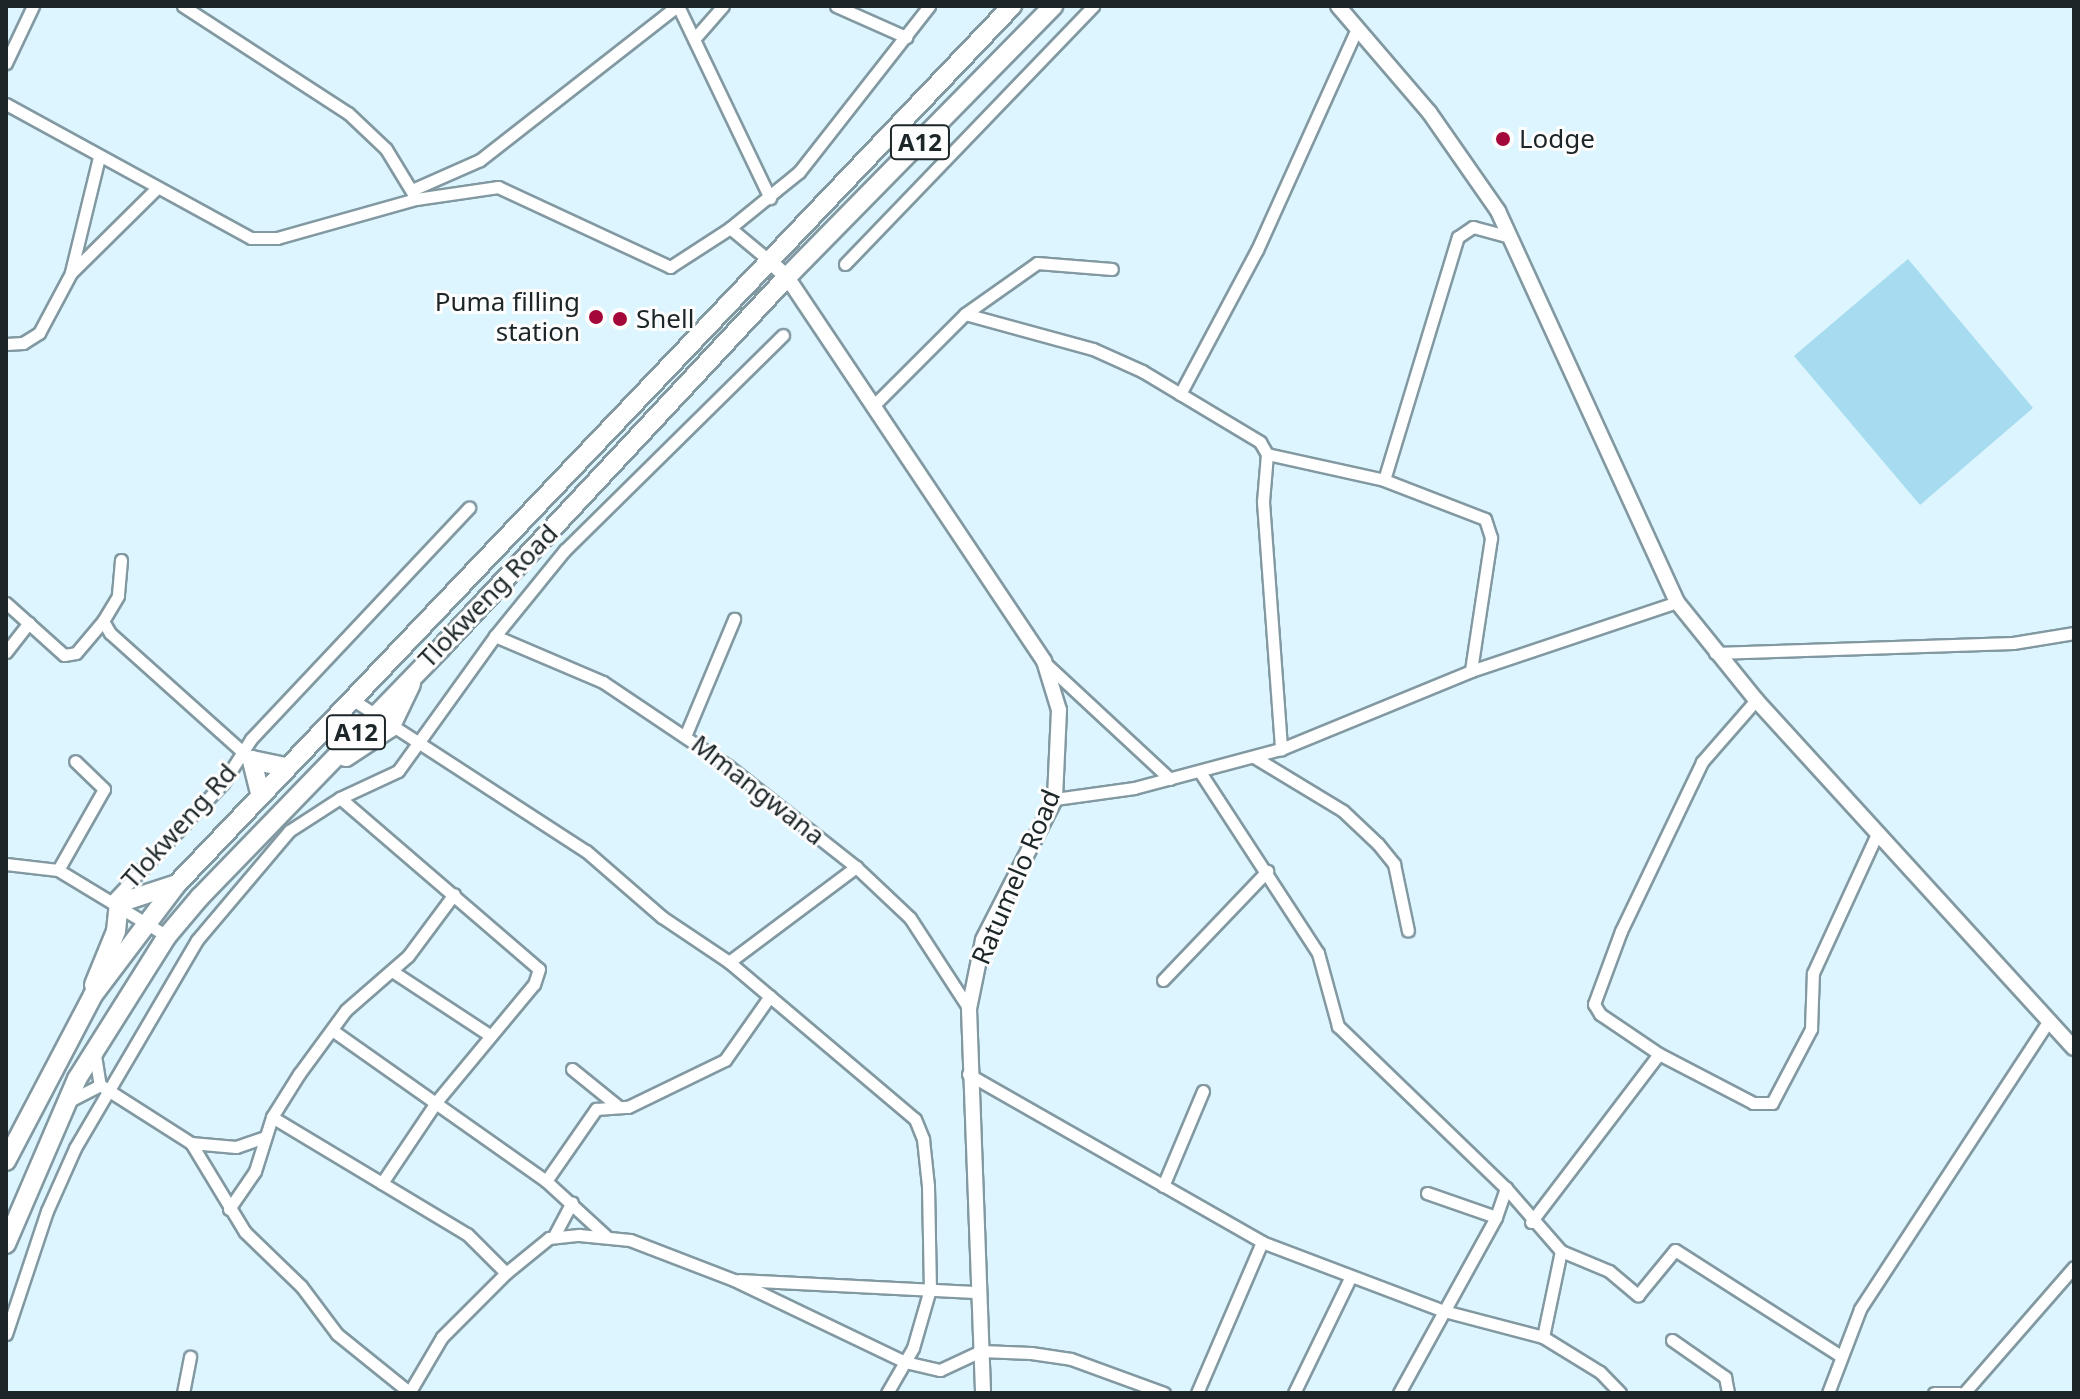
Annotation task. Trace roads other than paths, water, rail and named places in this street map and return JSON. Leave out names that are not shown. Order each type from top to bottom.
[{"type":"main road","name":"Tlokweng Road","points":[[6,1161],[93,995],[143,923],[284,767],[766,258],[1012,6]]},
{"type":"main road","name":"Tlokweng Road","points":[[6,1244],[60,1114],[102,1036],[167,936],[317,779],[372,714],[441,648],[787,277],[1053,6]]},
{"type":"main road","points":[[317,779],[390,728],[418,671],[441,648]]},
{"type":"main road","points":[[247,756],[284,767]]},
{"type":"main road","points":[[247,756],[260,793]]},
{"type":"main road","points":[[93,995],[96,972],[116,931],[116,902],[177,884]]},
{"type":"street","points":[[6,63],[33,6]]},
{"type":"street","points":[[183,6],[348,113],[386,149],[414,194]]},
{"type":"street","points":[[6,104],[156,189],[251,238],[277,238],[414,194],[480,160],[677,6],[770,198]]},
{"type":"street","points":[[694,39],[723,6]]},
{"type":"street","points":[[836,6],[906,37]]},
{"type":"street","points":[[414,194],[480,187],[506,188],[670,267],[770,198],[852,110],[929,6]]},
{"type":"street","points":[[845,264],[1093,6]]},
{"type":"street","points":[[1338,6],[1429,112],[1498,211],[1677,602],[1715,653],[1756,700],[2074,1048]]},
{"type":"street","points":[[1180,394],[1257,250],[1357,29]]},
{"type":"street","points":[[6,344],[23,343],[39,333],[71,273],[99,157]]},
{"type":"street","points":[[71,273],[156,189]]},
{"type":"street","points":[[1384,480],[1458,237],[1473,227],[1510,237]]},
{"type":"street","points":[[730,228],[766,258]]},
{"type":"street","name":"Ratumelo Road","points":[[766,258],[787,277],[1044,661],[1062,736],[1055,799],[983,940],[969,1009],[968,1073],[983,1393]]},
{"type":"street","points":[[873,406],[965,314],[1037,263],[1112,269]]},
{"type":"street","points":[[965,314],[1093,349],[1180,394],[1260,442],[1267,454],[1263,502],[1281,749]]},
{"type":"street","points":[[6,1334],[47,1211],[104,1088],[197,940],[289,831],[340,798],[389,779],[419,745],[495,636],[587,527],[693,429],[783,335]]},
{"type":"street","points":[[1267,454],[1384,480],[1489,524],[1471,671]]},
{"type":"street","name":"Tlokweng Rd","points":[[116,902],[469,508]]},
{"type":"street","points":[[6,603],[60,652],[72,655],[103,621],[118,596],[121,560]]},
{"type":"street","points":[[1055,799],[1170,779],[1281,749],[1471,671],[1677,602]]},
{"type":"street","points":[[686,734],[734,619]]},
{"type":"street","points":[[103,621],[124,648],[247,756]]},
{"type":"street","points":[[6,652],[29,623]]},
{"type":"street","points":[[1715,653],[2013,643],[2074,633]]},
{"type":"street","name":"Mmangwana","points":[[495,636],[583,672],[686,734],[856,867],[910,918],[969,1009]]},
{"type":"street","points":[[1044,661],[1170,779]]},
{"type":"street","points":[[350,698],[390,728],[586,851],[662,917],[729,962],[770,996],[920,1128],[928,1186],[930,1289],[905,1362],[887,1393]]},
{"type":"street","points":[[1756,700],[1702,762],[1621,931],[1594,1004],[1600,1014],[1659,1054],[1753,1103],[1775,1100],[1811,1029],[1813,973],[1878,832]]},
{"type":"street","points":[[1254,757],[1343,811],[1378,844],[1394,864],[1408,931]]},
{"type":"street","points":[[58,870],[104,789],[75,761]]},
{"type":"street","points":[[1200,772],[1318,953],[1338,1026],[1506,1188],[1531,1222],[1561,1251],[1609,1271],[1638,1295],[1675,1250],[1841,1356]]},
{"type":"street","points":[[340,798],[539,969],[534,984],[488,1034],[437,1101],[382,1183]]},
{"type":"street","points":[[6,864],[58,870],[116,902],[143,923],[167,936]]},
{"type":"street","points":[[729,962],[856,867]]},
{"type":"street","points":[[1163,980],[1267,871]]},
{"type":"street","points":[[229,1209],[255,1171],[272,1117],[332,1030],[392,971],[454,894]]},
{"type":"street","points":[[392,971],[488,1034]]},
{"type":"street","points":[[546,1181],[596,1109],[620,1107],[725,1060],[770,996]]},
{"type":"street","points":[[1828,1393],[1860,1309],[2049,1020]]},
{"type":"street","points":[[332,1030],[437,1101],[546,1181],[606,1236]]},
{"type":"street","points":[[102,1036],[94,1059],[104,1088],[191,1143],[236,1147],[265,1137]]},
{"type":"street","points":[[1531,1222],[1659,1054]]},
{"type":"street","points":[[572,1069],[620,1107]]},
{"type":"street","points":[[968,1073],[1262,1242],[1350,1278],[1444,1311],[1543,1337],[1600,1372],[1620,1393]]},
{"type":"street","points":[[60,1114],[78,1093],[104,1088]]},
{"type":"street","points":[[1163,1186],[1203,1091]]},
{"type":"street","points":[[272,1117],[467,1234],[506,1273]]},
{"type":"street","points":[[191,1143],[229,1209],[301,1286],[337,1334],[409,1393],[442,1337],[506,1273],[554,1236],[572,1202]]},
{"type":"street","points":[[1399,1393],[1496,1217],[1506,1188]]},
{"type":"street","points":[[1427,1193],[1496,1217]]},
{"type":"street","points":[[554,1236],[606,1236],[734,1280],[905,1362],[940,1370],[981,1351],[1071,1359],[1164,1393]]},
{"type":"street","points":[[1197,1393],[1262,1242]]},
{"type":"street","points":[[1543,1337],[1561,1251]]},
{"type":"street","points":[[1934,1393],[1962,1393],[2074,1267]]},
{"type":"street","points":[[1294,1393],[1350,1278]]},
{"type":"street","points":[[734,1280],[979,1292]]},
{"type":"street","points":[[1672,1340],[1725,1377],[1728,1393]]},
{"type":"street","points":[[183,1393],[190,1357]]},
{"type":"place","name":"Lodge","points":[[1503,139]]},
{"type":"place","name":"Puma filling station","points":[[596,317]]},
{"type":"place","name":"Shell","points":[[620,319]]}]
